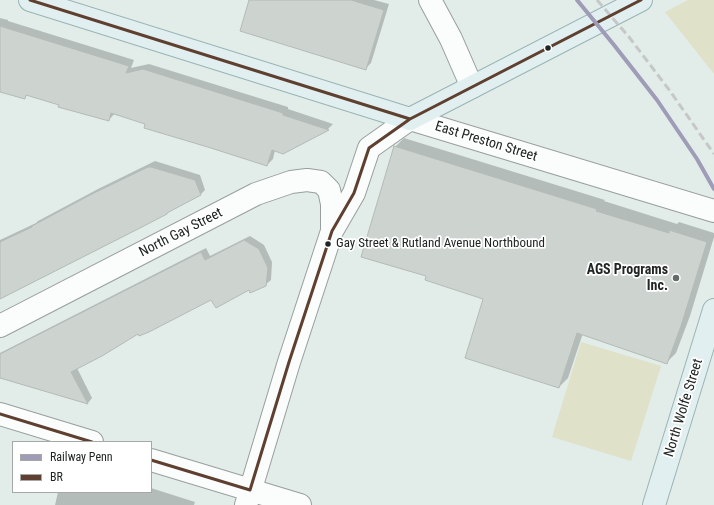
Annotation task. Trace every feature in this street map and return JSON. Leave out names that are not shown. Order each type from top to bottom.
[{"type":"main road","name":"East Preston Street","points":[[30,0],[410,119]]},
{"type":"main road","points":[[410,119],[641,0]]},
{"type":"main road","name":"North Wolfe Street","points":[[654,505],[714,310]]},
{"type":"street","points":[[430,0],[451,39],[472,87]]},
{"type":"street","name":"East Preston Street","points":[[410,119],[714,211]]},
{"type":"street","points":[[248,497],[289,362],[332,231],[354,193],[369,148],[410,119]]},
{"type":"street","name":"North Gay Street","points":[[0,326],[256,194],[291,182],[307,180],[321,182],[329,190],[332,204],[332,231]]},
{"type":"street","points":[[0,414],[89,441]]},
{"type":"street","points":[[152,460],[248,497],[300,505]]},
{"type":"green space","points":[[688,0],[714,0],[714,74],[665,12]]},
{"type":"green space","points":[[581,342],[661,366],[631,461],[552,437]]},
{"type":"building","points":[[249,0],[351,0],[384,10],[366,70],[240,31]]},
{"type":"building","points":[[0,26],[129,66],[126,73],[143,69],[283,113],[283,115],[329,130],[283,154],[272,150],[267,166],[144,128],[145,124],[111,113],[109,121],[58,107],[59,105],[26,95],[25,99],[0,92]]},
{"type":"building","points":[[394,146],[597,209],[596,211],[669,233],[669,230],[707,242],[681,326],[667,364],[577,333],[559,388],[465,358],[483,299],[425,280],[426,276],[361,257]]},
{"type":"building","points":[[148,167],[195,180],[201,195],[142,227],[0,299],[0,242],[32,227],[92,194]]},
{"type":"building","points":[[244,240],[259,249],[268,268],[266,286],[250,293],[249,290],[216,308],[211,300],[149,332],[139,336],[138,334],[102,356],[71,372],[88,404],[0,378],[0,354],[201,252],[205,260]]},
{"type":"railway","points":[[597,0],[629,37],[670,91],[714,154]]},
{"type":"rail line","name":"Penn","points":[[577,0],[657,100],[697,159],[714,189]]},
{"type":"transit line","name":"BR","points":[[30,0],[410,119]]},
{"type":"transit line","name":"BR","points":[[250,490],[289,362],[332,231],[354,193],[369,148],[410,119],[641,0]]},
{"type":"transit line","name":"BR","points":[[0,414],[89,441]]},
{"type":"transit line","name":"BR","points":[[152,460],[250,490]]},
{"type":"place","name":"Gay Street & Rutland Avenue Northbound","points":[[328,244]]},
{"type":"place","name":"AGS Programs Inc.","points":[[676,278]]}]
